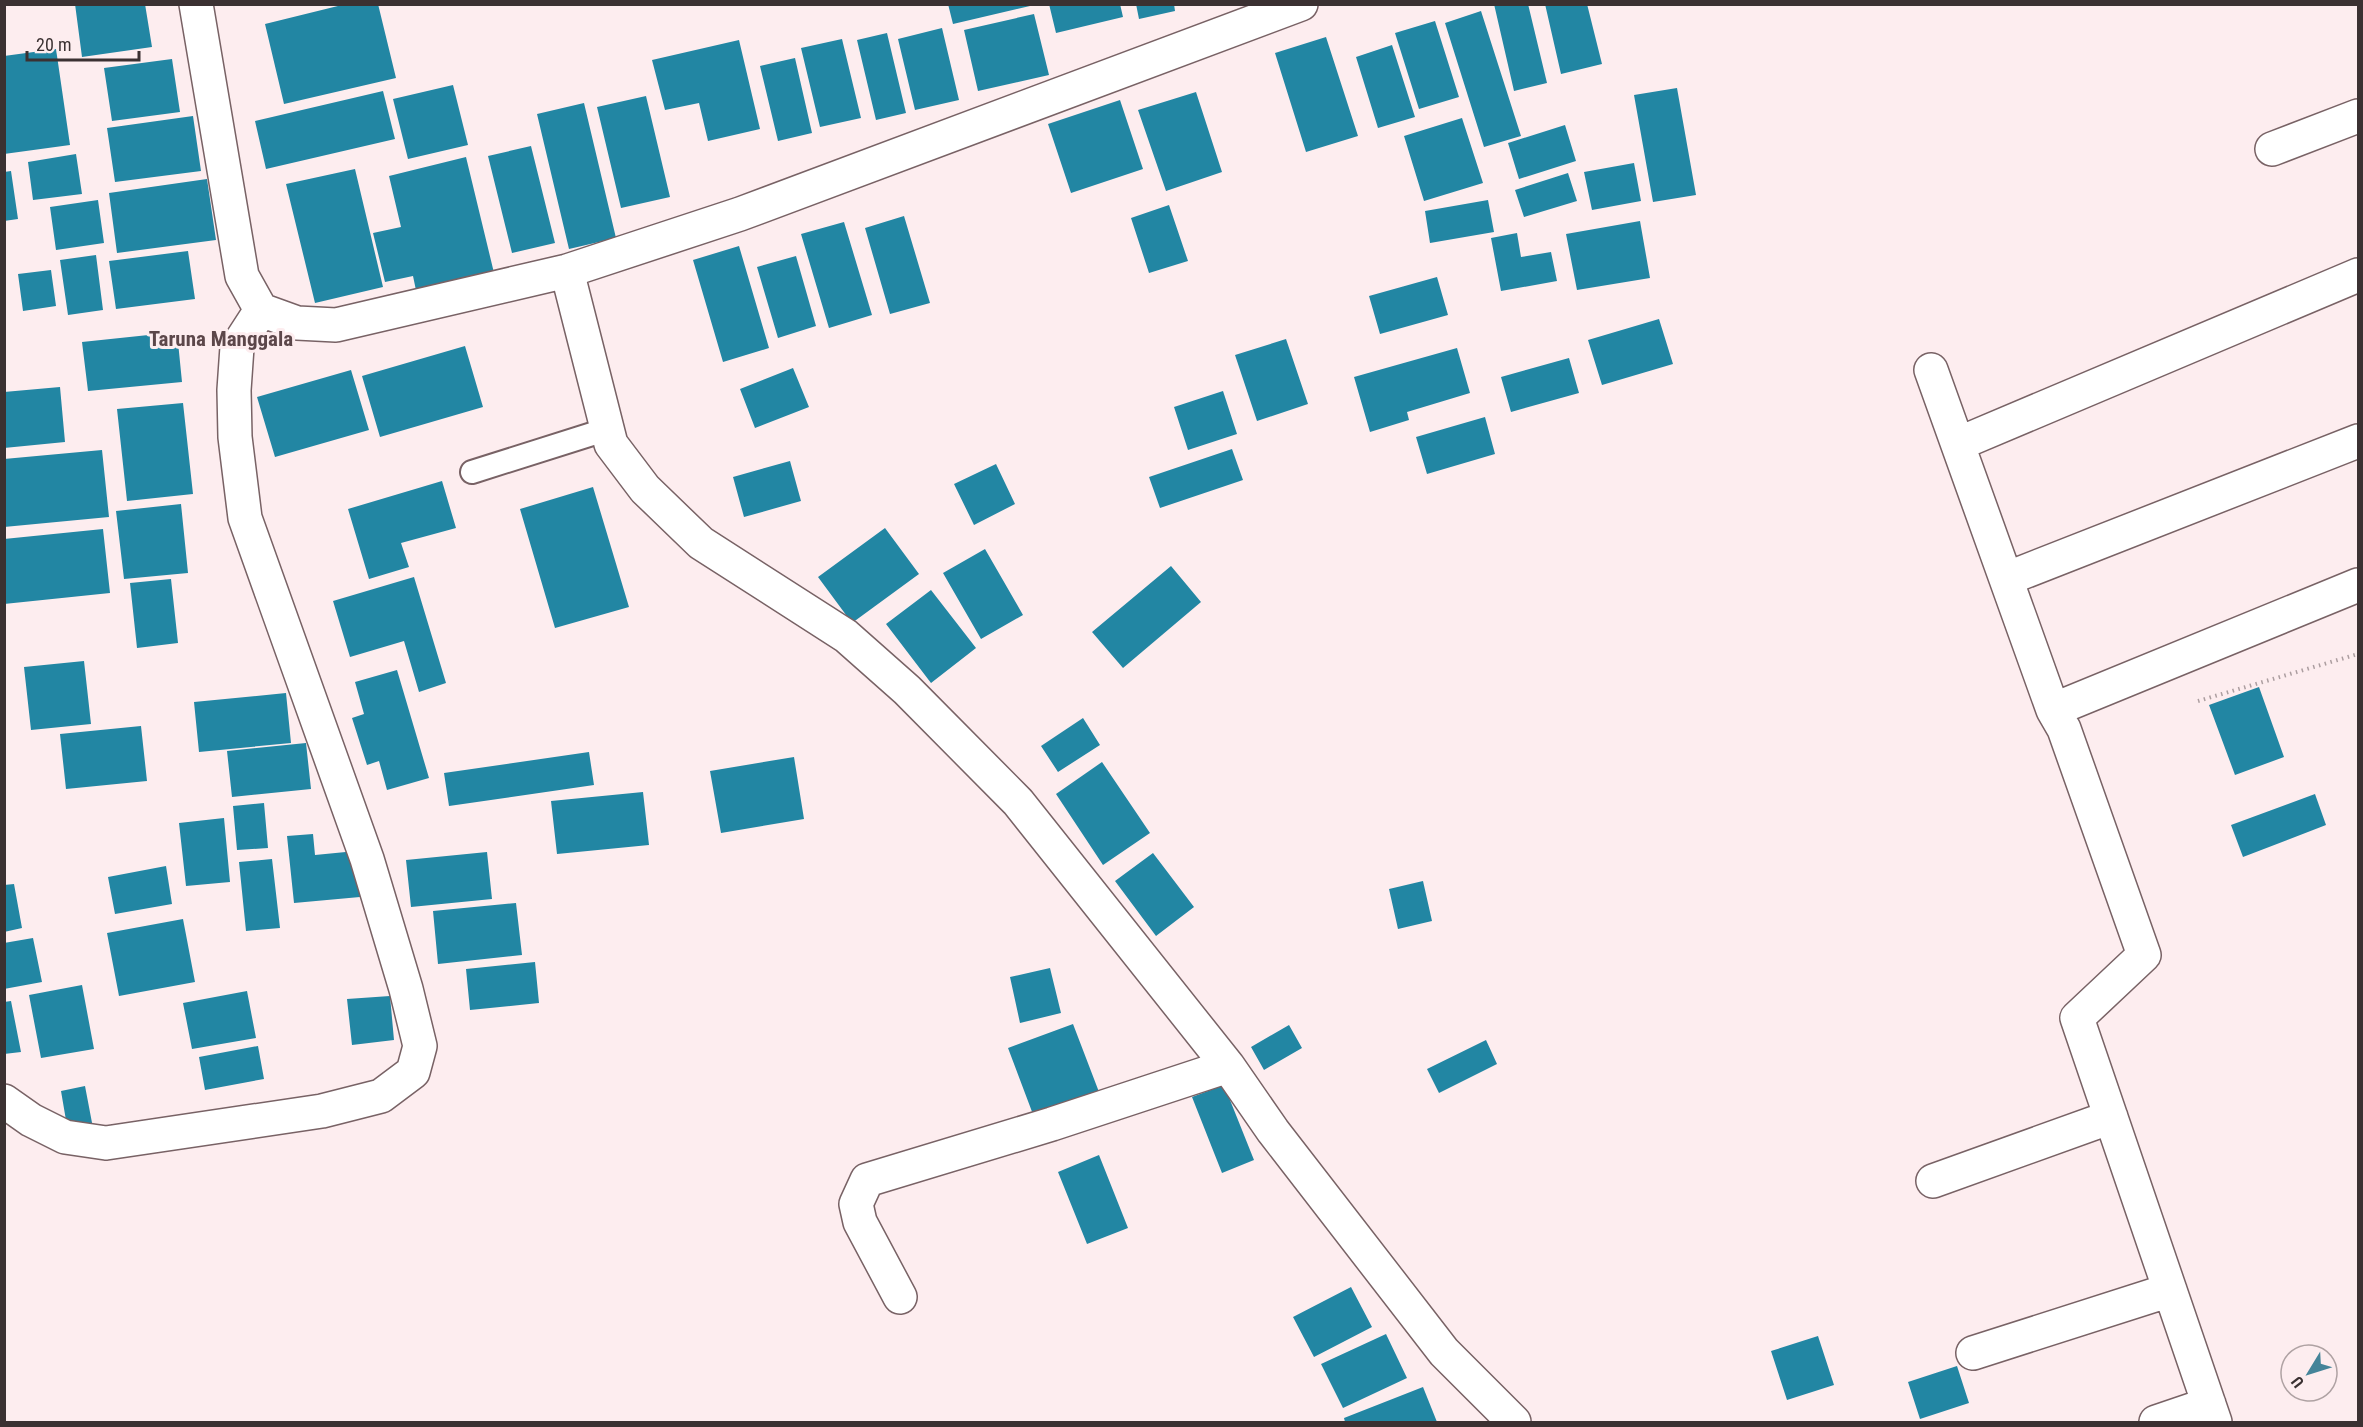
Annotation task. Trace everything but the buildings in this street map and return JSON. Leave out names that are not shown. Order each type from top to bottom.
[{"type":"street","points":[[196,4],[242,276],[261,310],[297,323],[336,325],[567,271],[740,214],[1300,4]]},
{"type":"street","points":[[2272,149],[2358,116]]},
{"type":"street","points":[[567,271],[611,444],[645,489],[701,543],[846,636],[907,690],[1018,802],[1228,1066],[1273,1131],[1444,1352],[1514,1422]]},
{"type":"street","points":[[1958,444],[2358,275]]},
{"type":"street","points":[[4,1101],[31,1120],[65,1137],[106,1143],[322,1111],[381,1096],[412,1072],[420,1046],[406,989],[371,870],[245,518],[235,437],[234,390],[237,347],[261,310]]},
{"type":"street","points":[[1931,370],[2053,710],[2064,729],[2144,955],[2077,1018],[2212,1413],[2156,1422]]},
{"type":"street","points":[[2006,579],[2358,441]]},
{"type":"street","points":[[2053,710],[2358,585]]},
{"type":"street","points":[[900,1297],[860,1222],[856,1204],[867,1180],[1052,1124],[1228,1066]]},
{"type":"street","points":[[1933,1181],[2111,1117]]},
{"type":"street","points":[[1973,1353],[2170,1290]]},
{"type":"lane","points":[[472,472],[608,429]]},
{"type":"path","points":[[2198,701],[2358,654]]},
{"type":"district","name":"Taruna Manggala","points":[[221,339]]}]
